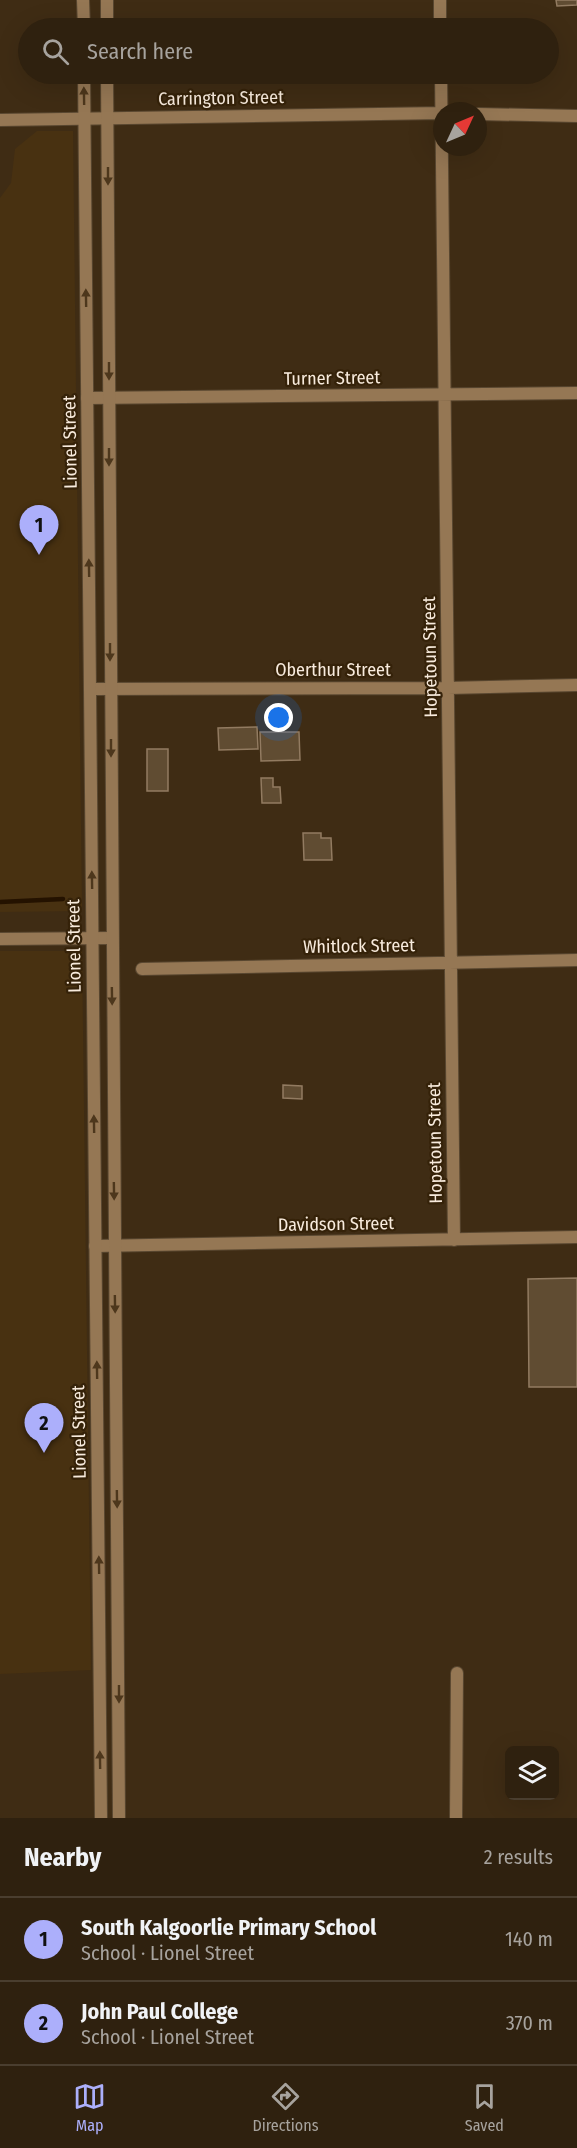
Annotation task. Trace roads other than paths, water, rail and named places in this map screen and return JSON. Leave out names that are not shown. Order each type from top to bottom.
[{"type":"street","points":[[83,0],[84,18]]},
{"type":"street","points":[[107,0],[107,18]]},
{"type":"street","points":[[440,0],[440,18]]},
{"type":"street","name":"Lionel Street","points":[[84,84],[101,1818]]},
{"type":"street","name":"Lionel Street","points":[[107,84],[119,1818]]},
{"type":"street","name":"Hopetoun Street","points":[[441,84],[442,102]]},
{"type":"street","name":"Carrington Street","points":[[0,120],[433,113]]},
{"type":"street","points":[[487,114],[577,116]]},
{"type":"street","name":"Hopetoun Street","points":[[442,156],[454,1240]]},
{"type":"street","name":"Turner Street","points":[[87,398],[577,393]]},
{"type":"street","name":"Oberthur Street","points":[[90,689],[448,688],[577,685]]},
{"type":"street","points":[[0,939],[112,938]]},
{"type":"street","name":"Whitlock Street","points":[[142,969],[577,960]]},
{"type":"street","name":"Davidson Street","points":[[95,1246],[577,1237]]},
{"type":"street","points":[[456,1818],[458,1672]]},
{"type":"waterway","points":[[0,902],[63,899]]},
{"type":"place","name":"South Kalgoorlie Primary School","points":[[39,555]]},
{"type":"place","name":"John Paul College","points":[[44,1453]]}]
